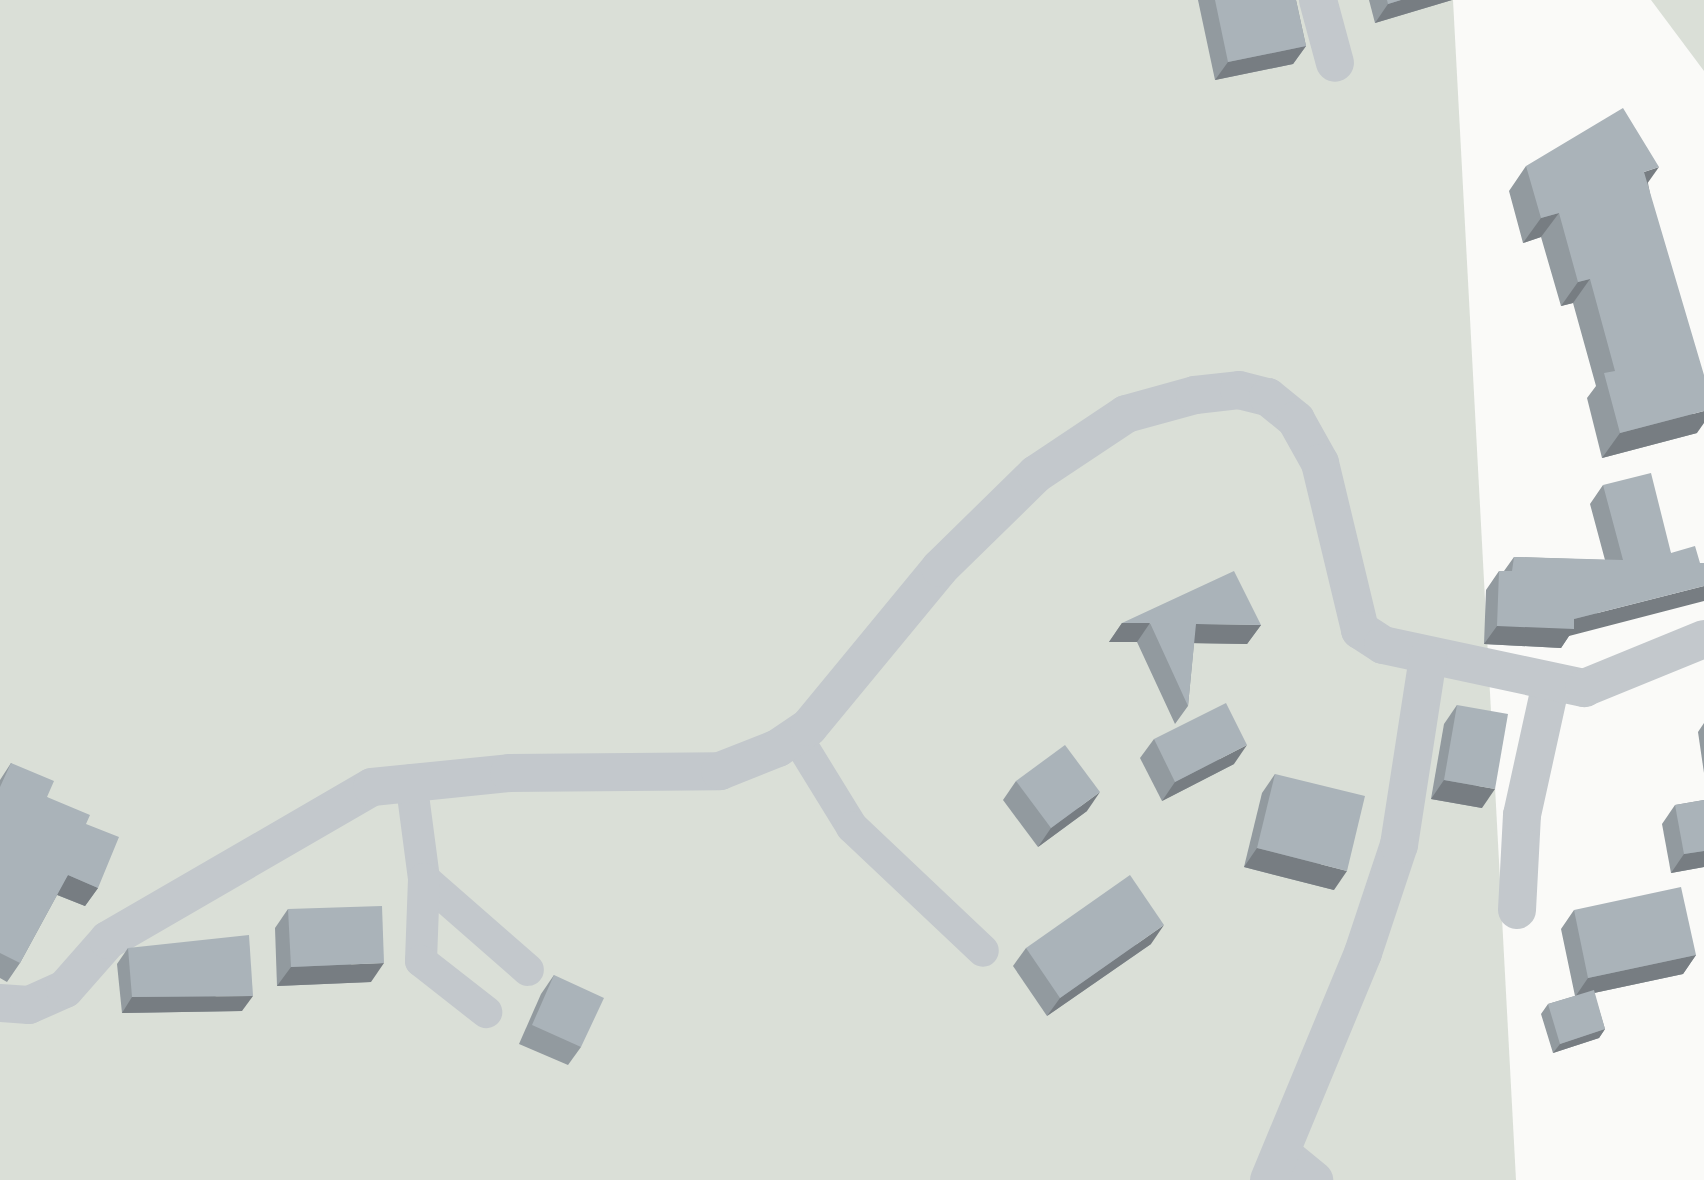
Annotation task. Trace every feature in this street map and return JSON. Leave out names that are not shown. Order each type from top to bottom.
[{"type":"street","points":[[1318,0],[1335,63]]},
{"type":"street","points":[[0,1003],[29,1005],[65,989],[107,940],[372,788],[411,780],[720,771],[796,736],[940,568],[1036,474],[1126,414],[1195,395],[1239,390],[1268,397],[1296,420],[1320,463],[1360,630],[1383,645],[1428,657],[1518,670],[1552,683],[1584,688],[1704,639]]},
{"type":"street","points":[[1314,1180],[1275,1167],[1363,953],[1399,845],[1428,657]]},
{"type":"street","points":[[1517,910],[1522,815],[1552,683]]},
{"type":"lane","points":[[796,736],[852,827],[984,951]]},
{"type":"lane","points":[[411,780],[424,879],[421,961],[486,1012]]},
{"type":"lane","points":[[424,879],[528,970]]},
{"type":"shaded area","points":[[0,0],[1453,0],[1516,1180],[0,1180]]},
{"type":"shaded area","points":[[1651,0],[1704,0],[1704,71]]},
{"type":"building","points":[[1215,0],[1296,0],[1306,46],[1228,62]]},
{"type":"building","points":[[1623,108],[1659,167],[1644,172],[1704,375],[1704,411],[1620,433],[1604,373],[1615,371],[1590,279],[1578,282],[1559,213],[1541,218],[1526,166]]},
{"type":"building","points":[[1651,473],[1671,553],[1695,546],[1700,563],[1704,563],[1704,586],[1574,619],[1574,629],[1497,626],[1499,571],[1512,571],[1514,557],[1623,560],[1603,485]]},
{"type":"building","points":[[1234,571],[1261,625],[1196,624],[1188,706],[1150,623],[1122,623]]},
{"type":"building","points":[[1226,703],[1247,745],[1175,782],[1154,739]]},
{"type":"building","points":[[1457,705],[1508,714],[1495,789],[1444,780]]},
{"type":"building","points":[[1065,745],[1100,792],[1051,828],[1016,781]]},
{"type":"building","points":[[11,763],[54,781],[47,797],[90,815],[86,824],[119,837],[98,888],[68,875],[20,963],[0,953],[0,787]]},
{"type":"building","points":[[1275,774],[1365,796],[1347,871],[1257,848]]},
{"type":"building","points":[[1704,800],[1704,851],[1684,854],[1675,805]]},
{"type":"building","points":[[1130,875],[1164,925],[1060,998],[1026,948]]},
{"type":"building","points":[[1681,887],[1696,955],[1588,978],[1574,910]]},
{"type":"building","points":[[382,906],[384,963],[291,967],[288,909]]},
{"type":"building","points":[[249,935],[253,996],[132,997],[128,948]]},
{"type":"building","points":[[554,975],[604,998],[581,1047],[532,1025]]},
{"type":"building","points":[[1594,990],[1605,1029],[1560,1044],[1548,1004]]}]
